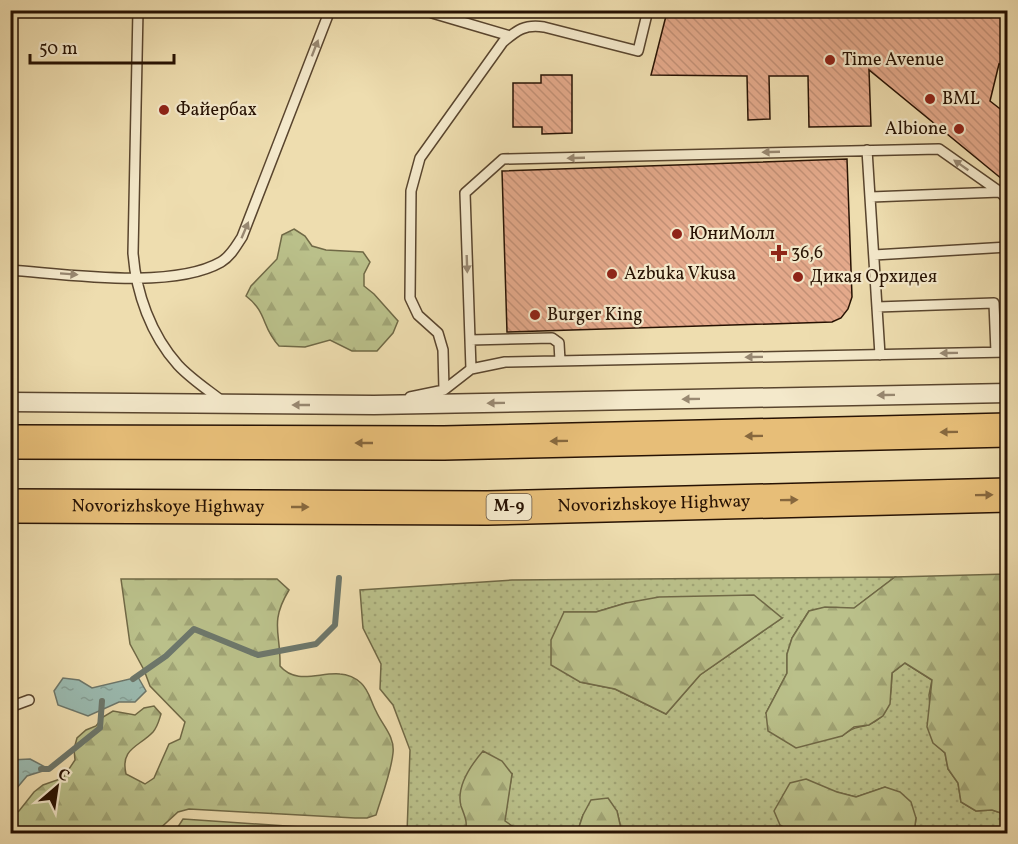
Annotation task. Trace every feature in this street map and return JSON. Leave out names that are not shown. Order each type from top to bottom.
[{"type":"highway","points":[[10,442],[444,443],[1008,430]]},
{"type":"highway","name":"Novorizhskoye Highway","points":[[10,506],[487,507],[1008,495]]},
{"type":"street","points":[[10,402],[374,405],[1008,393]]},
{"type":"lane","points":[[138,10],[133,253],[135,279],[141,300],[158,337],[178,365],[226,404]]},
{"type":"lane","points":[[10,270],[135,279],[196,271],[220,262],[232,252],[242,237],[330,10]]},
{"type":"lane","points":[[431,10],[432,13],[510,36]]},
{"type":"lane","points":[[444,390],[443,350],[438,333],[418,315],[410,298],[411,192],[420,158],[503,42],[518,29],[536,26],[638,51],[648,10]]},
{"type":"lane","points":[[471,369],[465,193],[503,159],[939,149],[1008,200]]},
{"type":"lane","points":[[867,150],[880,355]]},
{"type":"lane","points":[[871,197],[1000,192]]},
{"type":"lane","points":[[874,255],[1008,247]]},
{"type":"lane","points":[[877,307],[994,303],[996,352]]},
{"type":"lane","points":[[470,340],[552,338],[559,343],[560,361]]},
{"type":"lane","points":[[374,405],[444,390],[471,369],[505,362],[1008,352]]},
{"type":"lane","points":[[10,707],[29,700]]},
{"type":"green space","points":[[294,229],[305,236],[312,246],[326,250],[363,252],[370,262],[364,274],[364,286],[398,321],[393,333],[377,351],[352,351],[330,340],[305,347],[279,346],[273,339],[258,308],[246,296],[251,286],[277,259],[282,235]]},
{"type":"green space","points":[[1007,574],[1007,815],[992,810],[976,811],[961,802],[958,783],[948,769],[945,753],[933,743],[927,727],[932,680],[905,663],[892,673],[890,704],[883,716],[869,725],[854,727],[842,736],[796,748],[768,731],[766,713],[787,673],[787,654],[792,638],[809,611],[825,607],[854,608],[895,577]]},
{"type":"green space","points":[[895,577],[853,609],[831,607],[809,611],[792,638],[787,654],[787,673],[766,713],[842,736],[882,716],[889,703],[892,673],[905,663],[932,680],[929,695],[933,742],[945,753],[948,769],[958,783],[961,802],[976,811],[992,810],[1007,815],[1007,833],[914,833],[916,818],[885,787],[856,797],[837,792],[780,825],[793,833],[622,833],[617,811],[583,815],[577,833],[537,833],[518,830],[504,821],[512,774],[461,804],[468,822],[465,833],[407,833],[410,750],[393,705],[380,689],[381,664],[363,628],[360,590],[512,580]],"holes":[[[626,603],[782,618],[700,675],[666,714],[615,689],[580,682],[564,612],[596,612]]]},
{"type":"green space","points":[[121,579],[277,579],[289,590],[279,611],[277,628],[280,666],[293,675],[340,674],[357,679],[366,689],[392,741],[392,761],[376,815],[355,818],[189,809],[178,812],[155,833],[11,833],[11,817],[19,811],[34,792],[43,785],[63,778],[75,760],[74,749],[77,738],[86,730],[96,726],[103,717],[113,711],[135,715],[144,708],[154,706],[161,714],[153,732],[128,753],[126,759],[126,774],[145,784],[154,778],[169,744],[180,739],[185,722],[150,686],[130,644]]},
{"type":"green space","points":[[754,595],[782,618],[700,675],[666,714],[615,689],[580,682],[551,665],[551,640],[564,612],[596,612],[626,603],[659,597]]},
{"type":"green space","points":[[483,751],[502,761],[512,774],[505,821],[518,830],[537,833],[465,833],[466,823],[461,806],[461,791],[469,770]]},
{"type":"green space","points":[[806,779],[856,797],[885,787],[900,792],[911,802],[916,818],[914,833],[793,833],[780,825],[774,811],[790,783]]},
{"type":"green space","points":[[608,798],[617,811],[622,833],[577,833],[591,800]]},
{"type":"green space","points":[[183,819],[388,833],[174,833]]},
{"type":"water","points":[[138,677],[146,691],[135,702],[119,702],[88,716],[58,705],[54,691],[63,678],[79,680],[92,688]]},
{"type":"water","points":[[30,759],[49,769],[27,776],[11,795],[11,760]]},
{"type":"building","points":[[677,10],[1008,10],[1008,66],[999,64],[990,101],[1008,115],[1008,184],[869,70],[871,126],[809,127],[808,76],[769,76],[770,119],[748,120],[747,76],[651,75],[667,12]]},
{"type":"building","points":[[541,75],[572,75],[572,133],[542,134],[542,127],[513,127],[513,83],[541,83]]},
{"type":"building","name":"ЮниМолл","points":[[847,159],[852,297],[848,309],[841,318],[832,322],[507,332],[502,171]]},
{"type":"waterway","points":[[133,679],[166,656],[194,629],[258,655],[316,644],[335,625],[339,578]]},
{"type":"waterway","points":[[41,769],[49,769],[100,728],[102,701]]},
{"type":"place","name":"Time Avenue","points":[[830,60]]},
{"type":"place","name":"BML","points":[[930,99]]},
{"type":"place","name":"Файербах","points":[[164,110]]},
{"type":"place","name":"Albione","points":[[959,129]]},
{"type":"place","name":"ЮниМолл","points":[[677,234]]},
{"type":"place","name":"36,6","points":[[779,253]]},
{"type":"place","name":"Azbuka Vkusa","points":[[612,274]]},
{"type":"place","name":"Дикая Орхидея","points":[[798,277]]},
{"type":"place","name":"Burger King","points":[[535,315]]}]
